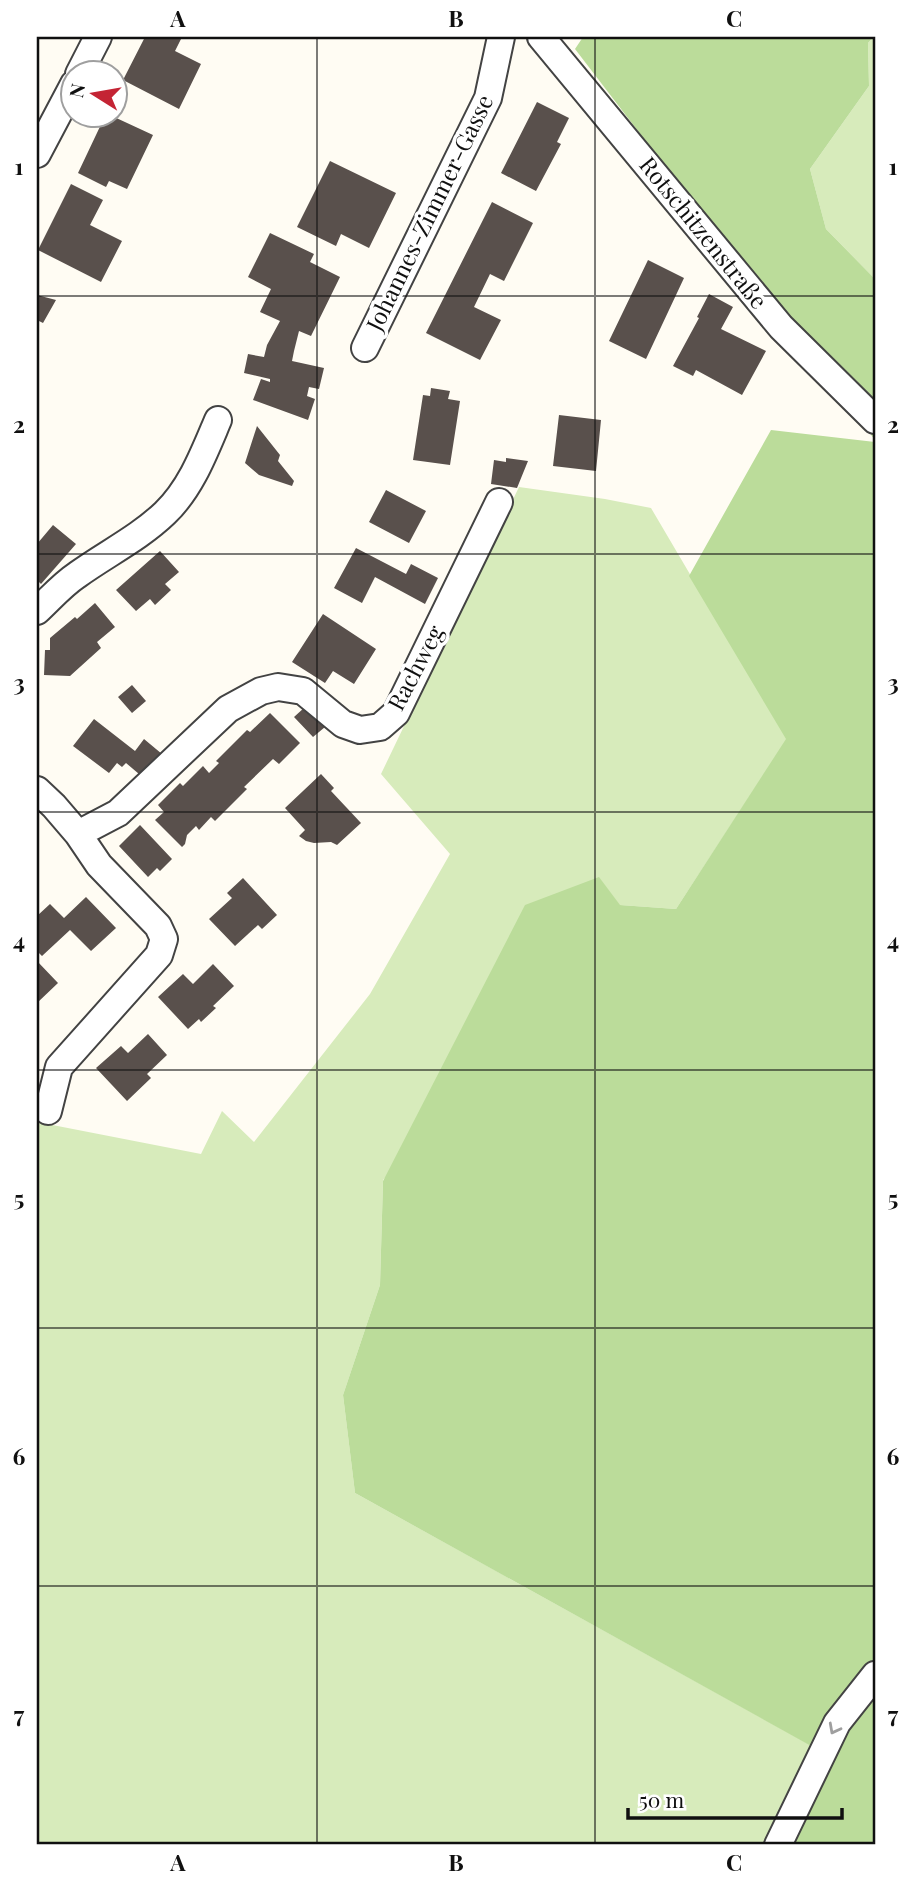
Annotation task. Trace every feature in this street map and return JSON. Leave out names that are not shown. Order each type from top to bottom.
[{"type":"street","points":[[86,60],[98,37]]},
{"type":"street","name":"Johannes-Zimmer-Gasse","points":[[365,348],[488,98],[501,37]]},
{"type":"street","name":"Rotschitzenstraße","points":[[549,39],[780,327],[875,419]]},
{"type":"street","points":[[37,154],[60,110]]},
{"type":"street","points":[[37,611],[74,576],[132,539],[164,514],[182,494],[202,459],[218,420]]},
{"type":"street","name":"Rachweg","points":[[78,834],[118,813],[228,709],[261,691],[278,687],[303,691],[343,724],[360,730],[380,727],[396,713],[499,502]]},
{"type":"street","points":[[37,790],[78,834],[99,865],[158,926],[164,939],[159,955],[59,1067],[48,1111]]},
{"type":"street","points":[[778,1845],[836,1723],[875,1675]]},
{"type":"green space","points":[[583,37],[873,37],[868,43],[869,86],[810,169],[826,229],[875,279],[875,440],[575,49]]},
{"type":"green space","points":[[873,37],[875,279],[826,229],[810,169],[869,86],[868,43]]},
{"type":"green space","points":[[771,430],[875,442],[875,1845],[793,1845],[831,1757],[355,1493],[343,1395],[380,1285],[383,1181],[525,905],[599,877],[620,905],[676,909],[786,739],[689,576]]},
{"type":"green space","points":[[519,487],[651,508],[787,739],[676,909],[620,905],[383,1180],[380,1285],[343,1395],[355,1493],[814,1747],[768,1845],[37,1845],[37,1122],[201,1154],[222,1111],[254,1142],[370,994],[450,854],[381,774]]},
{"type":"building","points":[[145,37],[182,37],[175,51],[201,64],[179,109],[130,84],[130,66]]},
{"type":"building","points":[[537,102],[569,118],[557,142],[561,144],[536,191],[501,173]]},
{"type":"building","points":[[130,124],[153,135],[127,189],[109,181],[106,187],[78,173],[98,130],[130,130]]},
{"type":"building","points":[[330,161],[396,193],[369,248],[341,234],[336,246],[297,227]]},
{"type":"building","points":[[71,184],[103,200],[90,225],[122,241],[101,282],[38,250]]},
{"type":"building","points":[[492,202],[533,223],[504,281],[490,274],[474,307],[501,320],[480,360],[426,333]]},
{"type":"building","points":[[270,233],[314,254],[310,262],[340,277],[311,336],[299,331],[294,351],[292,361],[324,368],[319,389],[309,387],[307,396],[315,399],[308,420],[253,400],[261,379],[270,382],[270,379],[244,373],[248,354],[264,357],[267,345],[280,321],[260,312],[271,289],[248,277]]},
{"type":"building","points":[[648,260],[684,278],[646,359],[609,341]]},
{"type":"building","points":[[709,294],[733,307],[721,329],[766,351],[742,395],[696,370],[693,376],[673,366]]},
{"type":"building","points":[[37,295],[56,300],[43,323],[37,320]]},
{"type":"building","points":[[431,388],[450,391],[448,399],[460,401],[450,465],[413,460],[423,395],[430,396]]},
{"type":"building","points":[[559,415],[601,420],[596,471],[553,466]]},
{"type":"building","points":[[257,426],[280,455],[278,461],[294,481],[292,486],[259,475],[245,463]]},
{"type":"building","points":[[506,458],[528,461],[517,488],[491,484],[494,460],[506,462]]},
{"type":"building","points":[[386,490],[426,511],[409,543],[369,522]]},
{"type":"building","points":[[53,525],[76,544],[41,584],[37,580],[37,544]]},
{"type":"building","points":[[356,548],[406,574],[411,564],[438,578],[425,604],[375,577],[362,603],[334,588]]},
{"type":"building","points":[[160,551],[179,572],[165,584],[171,590],[155,605],[150,599],[136,611],[116,590]]},
{"type":"building","points":[[95,603],[115,627],[97,642],[101,648],[70,676],[44,675],[45,650],[50,650],[50,638]]},
{"type":"building","points":[[323,614],[376,649],[354,684],[333,671],[325,683],[292,662]]},
{"type":"building","points":[[132,685],[146,701],[132,713],[118,697]]},
{"type":"building","points":[[305,707],[325,727],[313,737],[294,717]]},
{"type":"building","points":[[270,713],[300,743],[279,764],[273,759],[215,821],[211,817],[199,830],[196,826],[187,835],[182,847],[155,820],[164,812],[158,805],[180,783],[183,786],[203,766],[209,773],[219,763],[216,761],[247,730],[250,732]]},
{"type":"building","points":[[94,719],[135,751],[144,739],[162,754],[139,774],[126,763],[122,767],[117,763],[109,773],[73,746]]},
{"type":"building","points":[[321,774],[334,788],[331,791],[361,823],[337,845],[331,842],[306,841],[299,836],[305,830],[285,808]]},
{"type":"building","points":[[140,825],[172,859],[160,871],[157,868],[148,877],[119,846]]},
{"type":"building","points":[[243,878],[277,915],[262,929],[258,925],[235,946],[209,919],[232,898],[227,893]]},
{"type":"building","points":[[86,897],[116,928],[91,951],[70,930],[42,956],[37,951],[37,916],[50,904],[64,918]]},
{"type":"building","points":[[37,961],[58,983],[37,1003]]},
{"type":"building","points":[[213,964],[234,986],[213,1006],[216,1008],[201,1022],[199,1019],[188,1029],[158,997],[183,974],[193,984]]},
{"type":"building","points":[[148,1034],[167,1055],[147,1074],[151,1078],[127,1101],[96,1068],[121,1046],[128,1053]]}]
